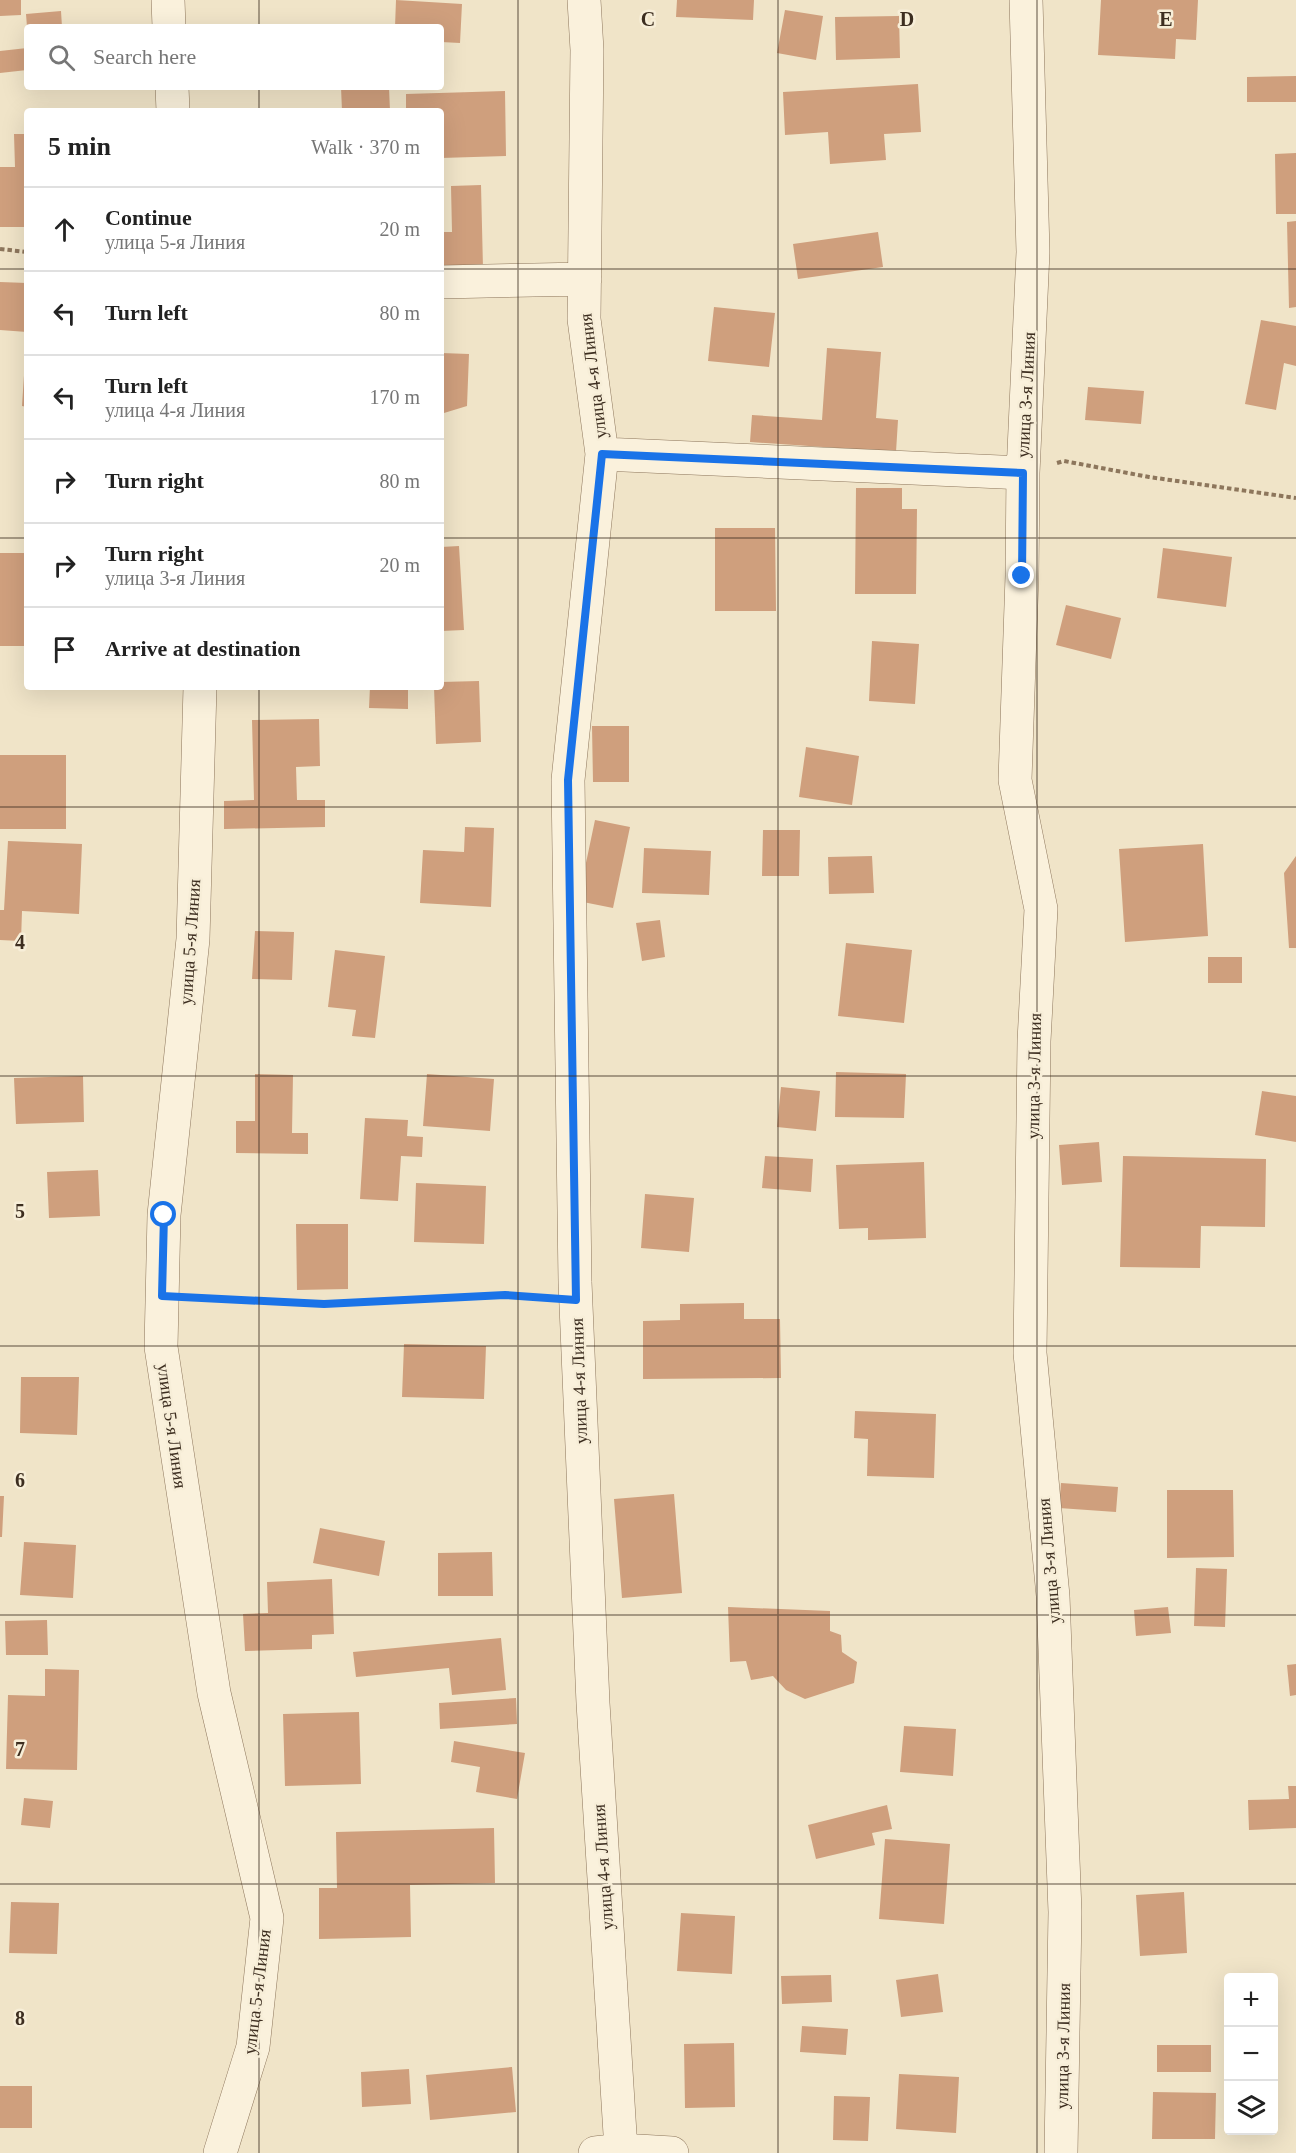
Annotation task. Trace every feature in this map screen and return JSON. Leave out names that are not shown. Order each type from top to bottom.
[{"type":"street","points":[[168,0],[169,24]]},
{"type":"street","name":"улица 4-я Линия","points":[[584,0],[587,50],[584,319],[602,454],[568,780],[576,1300],[612,2152]]},
{"type":"street","name":"улица 3-я Линия","points":[[1026,0],[1033,252],[1023,473],[1015,780],[1041,909],[1034,1041],[1030,1353],[1053,1596],[1065,1912],[1061,2153]]},
{"type":"street","points":[[172,90],[173,108]]},
{"type":"street","points":[[444,282],[585,279]]},
{"type":"street","points":[[602,454],[1023,473]]},
{"type":"street","name":"улица 5-я Линия","points":[[201,690],[193,939],[164,1215],[161,1347],[214,1693],[267,1918],[253,2047],[220,2153]]},
{"type":"street","points":[[612,2152],[672,2153]]},
{"type":"path","points":[[0,249],[24,252]]},
{"type":"path","points":[[1023,473],[1064,460],[1149,477],[1296,498]]},
{"type":"path","points":[[162,1296],[324,1304],[505,1295],[576,1300]]},
{"type":"building","points":[[0,0],[21,0],[21,15],[0,16]]},
{"type":"building","points":[[396,0],[462,4],[460,43],[444,42],[444,24],[395,24]]},
{"type":"building","points":[[677,0],[754,0],[753,20],[676,17]]},
{"type":"building","points":[[1101,0],[1198,0],[1196,40],[1176,39],[1175,59],[1098,55]]},
{"type":"building","points":[[785,10],[823,16],[816,60],[777,53]]},
{"type":"building","points":[[61,11],[62,24],[27,24],[26,14]]},
{"type":"building","points":[[899,16],[900,58],[836,60],[835,17]]},
{"type":"building","points":[[24,48],[24,70],[0,73],[0,51]]},
{"type":"building","points":[[1296,76],[1296,102],[1247,102],[1247,77]]},
{"type":"building","points":[[918,84],[921,132],[884,134],[886,160],[830,164],[828,132],[785,135],[783,92]]},
{"type":"building","points":[[341,90],[389,90],[390,108],[342,108]]},
{"type":"building","points":[[505,91],[506,156],[444,158],[444,108],[406,108],[406,94]]},
{"type":"building","points":[[14,134],[24,134],[24,227],[0,227],[0,167],[15,167]]},
{"type":"building","points":[[1296,153],[1296,214],[1276,214],[1275,154]]},
{"type":"building","points":[[481,185],[483,268],[444,270],[444,232],[452,232],[451,186]]},
{"type":"building","points":[[1296,221],[1296,307],[1289,308],[1287,222]]},
{"type":"building","points":[[878,232],[883,267],[798,279],[793,244]]},
{"type":"building","points":[[0,282],[24,283],[24,332],[0,330]]},
{"type":"building","points":[[714,307],[775,313],[769,367],[708,361]]},
{"type":"building","points":[[1261,320],[1296,326],[1296,366],[1284,363],[1276,410],[1245,404]]},
{"type":"building","points":[[827,348],[881,352],[876,418],[898,420],[896,452],[750,442],[752,415],[822,420]]},
{"type":"building","points":[[444,353],[469,354],[467,406],[444,413]]},
{"type":"building","points":[[24,375],[24,406],[22,406]]},
{"type":"building","points":[[1088,387],[1144,391],[1141,424],[1085,420]]},
{"type":"building","points":[[856,488],[902,488],[902,509],[917,509],[916,594],[855,594]]},
{"type":"building","points":[[715,528],[775,528],[776,611],[715,611]]},
{"type":"building","points":[[459,546],[464,630],[444,631],[444,547]]},
{"type":"building","points":[[1163,548],[1232,557],[1226,607],[1157,598]]},
{"type":"building","points":[[0,553],[24,553],[24,646],[0,646]]},
{"type":"building","points":[[1066,605],[1121,618],[1111,659],[1056,645]]},
{"type":"building","points":[[872,641],[919,644],[915,704],[869,701]]},
{"type":"building","points":[[479,681],[481,742],[436,744],[434,690],[444,690],[444,682]]},
{"type":"building","points":[[370,690],[408,690],[408,709],[369,708]]},
{"type":"building","points":[[319,719],[320,766],[296,767],[297,800],[325,800],[325,827],[224,829],[224,801],[254,800],[252,720]]},
{"type":"building","points":[[592,726],[629,726],[629,782],[593,782]]},
{"type":"building","points":[[806,747],[859,756],[852,805],[799,797]]},
{"type":"building","points":[[0,755],[66,755],[66,829],[0,829]]},
{"type":"building","points":[[595,820],[630,827],[613,908],[578,901]]},
{"type":"building","points":[[465,827],[494,828],[491,907],[420,903],[423,850],[464,852]]},
{"type":"building","points":[[763,830],[800,830],[799,876],[762,876]]},
{"type":"building","points":[[8,841],[82,844],[79,914],[22,911],[21,941],[0,940],[0,910],[4,910]]},
{"type":"building","points":[[1203,844],[1208,936],[1125,942],[1119,849]]},
{"type":"building","points":[[644,848],[711,851],[709,895],[642,893]]},
{"type":"building","points":[[872,856],[874,893],[829,894],[828,857]]},
{"type":"building","points":[[1296,856],[1296,948],[1289,948],[1284,873]]},
{"type":"building","points":[[660,920],[665,957],[642,961],[636,923]]},
{"type":"building","points":[[255,931],[294,932],[292,980],[252,979]]},
{"type":"building","points":[[846,943],[912,950],[904,1023],[838,1016]]},
{"type":"building","points":[[335,950],[385,956],[375,1038],[352,1036],[356,1010],[328,1007]]},
{"type":"building","points":[[1208,957],[1242,957],[1242,983],[1208,983]]},
{"type":"building","points":[[836,1072],[906,1074],[904,1118],[835,1117]]},
{"type":"building","points":[[255,1074],[293,1075],[292,1133],[308,1133],[308,1154],[236,1153],[236,1121],[255,1121]]},
{"type":"building","points":[[427,1074],[494,1079],[490,1131],[423,1126]]},
{"type":"building","points":[[83,1076],[84,1122],[16,1124],[14,1078]]},
{"type":"building","points":[[781,1087],[820,1091],[816,1131],[777,1127]]},
{"type":"building","points":[[1262,1091],[1296,1096],[1296,1142],[1255,1135]]},
{"type":"building","points":[[365,1118],[408,1120],[407,1136],[423,1137],[422,1157],[401,1156],[398,1201],[360,1199]]},
{"type":"building","points":[[1099,1142],[1102,1182],[1062,1185],[1059,1145]]},
{"type":"building","points":[[765,1156],[813,1159],[811,1192],[762,1188]]},
{"type":"building","points":[[1123,1156],[1266,1159],[1265,1227],[1201,1226],[1200,1268],[1120,1267]]},
{"type":"building","points":[[924,1162],[926,1238],[868,1240],[868,1228],[839,1229],[836,1165]]},
{"type":"building","points":[[98,1170],[100,1216],[49,1218],[47,1172]]},
{"type":"building","points":[[416,1183],[486,1186],[484,1244],[414,1242]]},
{"type":"building","points":[[645,1194],[694,1198],[689,1252],[641,1248]]},
{"type":"building","points":[[296,1224],[348,1224],[348,1289],[297,1290]]},
{"type":"building","points":[[744,1303],[744,1319],[780,1319],[781,1378],[643,1379],[643,1321],[680,1320],[680,1304]]},
{"type":"building","points":[[404,1344],[486,1346],[484,1399],[402,1397]]},
{"type":"building","points":[[21,1377],[79,1377],[77,1435],[20,1433]]},
{"type":"building","points":[[855,1411],[936,1414],[934,1478],[867,1476],[868,1439],[854,1438]]},
{"type":"building","points":[[1061,1483],[1118,1487],[1116,1512],[1059,1508]]},
{"type":"building","points":[[1167,1490],[1233,1490],[1234,1557],[1167,1558]]},
{"type":"building","points":[[674,1494],[682,1593],[622,1598],[614,1499]]},
{"type":"building","points":[[0,1496],[4,1496],[2,1537],[0,1537]]},
{"type":"building","points":[[320,1528],[385,1541],[379,1576],[313,1563]]},
{"type":"building","points":[[24,1542],[76,1545],[73,1598],[20,1595]]},
{"type":"building","points":[[492,1552],[493,1596],[438,1596],[438,1553]]},
{"type":"building","points":[[1196,1568],[1227,1569],[1225,1627],[1194,1626]]},
{"type":"building","points":[[332,1579],[334,1634],[312,1635],[312,1649],[245,1651],[243,1614],[268,1613],[267,1582]]},
{"type":"building","points":[[728,1607],[830,1611],[830,1631],[841,1635],[842,1652],[857,1662],[854,1683],[805,1699],[786,1690],[773,1676],[751,1680],[746,1661],[730,1662]]},
{"type":"building","points":[[1168,1607],[1171,1633],[1136,1636],[1134,1610]]},
{"type":"building","points":[[47,1620],[48,1655],[6,1655],[5,1621]]},
{"type":"building","points":[[501,1638],[506,1690],[452,1695],[449,1668],[356,1677],[353,1652]]},
{"type":"building","points":[[1296,1664],[1296,1695],[1290,1696],[1287,1665]]},
{"type":"building","points":[[45,1669],[79,1670],[77,1770],[6,1769],[8,1695],[45,1696]]},
{"type":"building","points":[[516,1698],[517,1724],[440,1729],[439,1703]]},
{"type":"building","points":[[359,1712],[361,1784],[285,1786],[283,1714]]},
{"type":"building","points":[[904,1726],[956,1729],[953,1776],[900,1772]]},
{"type":"building","points":[[454,1741],[525,1753],[517,1799],[476,1792],[480,1767],[451,1762]]},
{"type":"building","points":[[1288,1786],[1296,1786],[1296,1828],[1249,1830],[1248,1800],[1289,1799]]},
{"type":"building","points":[[24,1798],[53,1801],[50,1828],[21,1825]]},
{"type":"building","points":[[887,1805],[892,1829],[872,1833],[875,1845],[816,1859],[808,1825]]},
{"type":"building","points":[[494,1828],[495,1883],[410,1885],[411,1937],[319,1939],[319,1888],[337,1888],[336,1832]]},
{"type":"building","points":[[885,1839],[950,1844],[944,1924],[879,1919]]},
{"type":"building","points":[[1184,1892],[1187,1953],[1140,1956],[1136,1895]]},
{"type":"building","points":[[11,1902],[59,1903],[57,1954],[9,1953]]},
{"type":"building","points":[[681,1913],[735,1916],[732,1974],[677,1971]]},
{"type":"building","points":[[938,1974],[943,2012],[901,2017],[896,1980]]},
{"type":"building","points":[[831,1975],[832,2002],[782,2004],[781,1976]]},
{"type":"building","points":[[802,2026],[848,2029],[846,2055],[800,2052]]},
{"type":"building","points":[[734,2043],[735,2107],[685,2108],[684,2044]]},
{"type":"building","points":[[1157,2045],[1211,2045],[1211,2072],[1157,2072]]},
{"type":"building","points":[[512,2067],[516,2112],[430,2120],[426,2075]]},
{"type":"building","points":[[409,2069],[411,2104],[362,2107],[361,2072]]},
{"type":"building","points":[[899,2074],[959,2077],[956,2133],[896,2129]]},
{"type":"building","points":[[0,2086],[32,2086],[32,2128],[0,2128]]},
{"type":"building","points":[[1153,2092],[1216,2093],[1215,2139],[1152,2139]]},
{"type":"building","points":[[834,2096],[870,2097],[868,2141],[833,2140]]},
{"type":"route","points":[[164,1215],[162,1296],[324,1304],[505,1295],[576,1300],[568,780],[602,454],[1023,473],[1022,576]]}]
